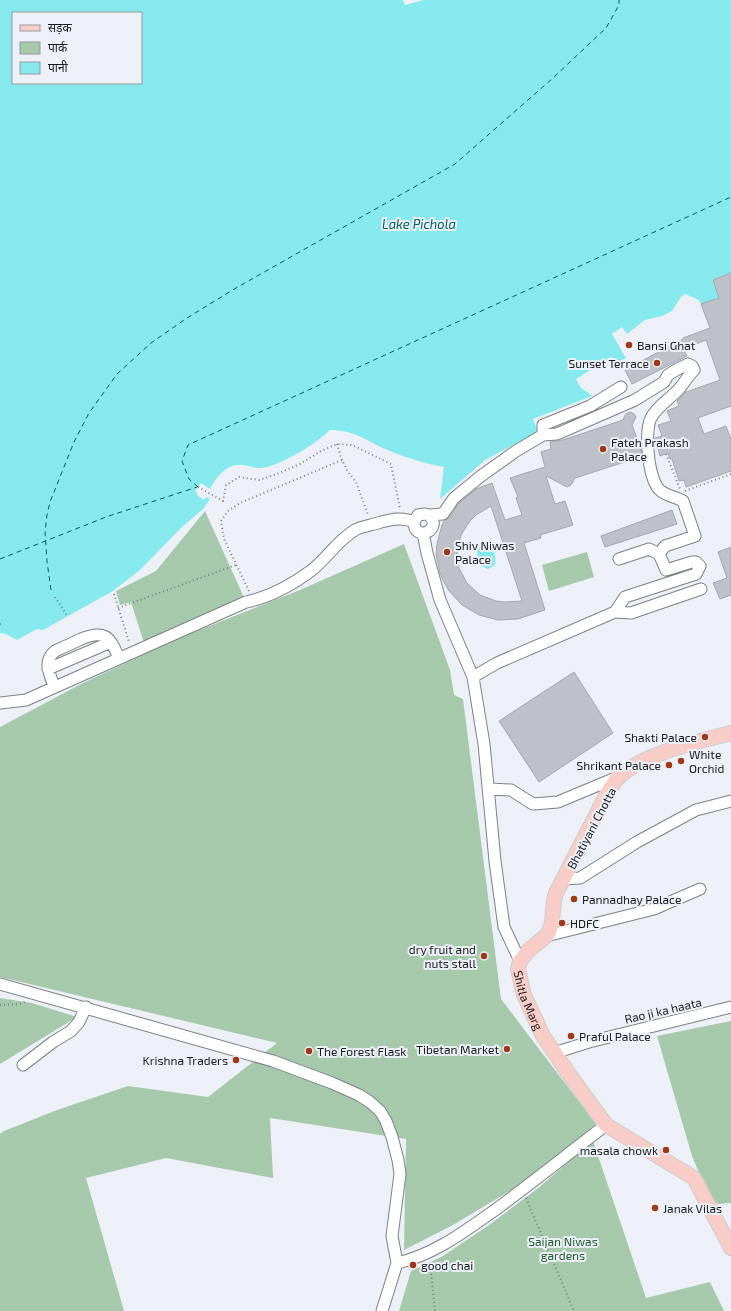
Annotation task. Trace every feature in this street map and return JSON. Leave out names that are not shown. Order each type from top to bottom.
[{"type":"main road","name":"Bhatiyani Chotta","points":[[546,936],[552,922],[554,900],[608,792],[617,779],[632,768],[653,757],[682,746],[731,733]]},
{"type":"main road","points":[[520,961],[529,950],[546,936]]},
{"type":"main road","name":"Shitla Marg","points":[[520,961],[518,969],[524,995],[543,1036],[606,1125],[694,1178],[731,1248]]},
{"type":"street","points":[[428,557],[433,535],[443,514],[454,498],[516,450],[543,436],[557,434],[635,400],[664,382],[668,375],[688,364],[692,366],[694,370],[678,390],[662,404],[651,418],[649,430],[649,456],[652,477],[655,484],[660,491],[683,501],[695,536],[665,546],[659,554]]},
{"type":"street","points":[[543,436],[543,425],[590,406],[621,387]]},
{"type":"street","points":[[429,515],[433,520],[433,526],[430,531],[423,533],[418,531],[415,528],[414,522],[415,519],[421,514],[443,514]]},
{"type":"street","points":[[0,704],[26,700],[54,686],[246,602],[272,594],[290,585],[313,570],[334,547],[355,530],[401,518],[414,522]]},
{"type":"street","name":"Shitla Marg","points":[[423,533],[440,600],[473,677],[484,744],[495,861],[504,927],[520,961]]},
{"type":"street","points":[[614,612],[625,597],[696,574],[700,566],[696,562],[692,562],[666,570],[659,554],[649,549],[619,559]]},
{"type":"street","points":[[473,677],[497,663],[614,612],[631,613],[701,590]]},
{"type":"street","points":[[54,686],[48,669],[48,658],[55,651],[90,635],[101,634],[106,637],[111,642],[119,658]]},
{"type":"street","points":[[489,789],[511,790],[533,804],[558,802],[613,778],[617,779]]},
{"type":"street","points":[[564,879],[580,878],[637,842],[696,810],[731,801]]},
{"type":"street","points":[[546,936],[654,909],[700,889]]},
{"type":"street","points":[[0,984],[273,1061],[332,1083],[359,1095],[370,1102],[380,1111],[386,1122],[392,1137],[400,1174],[392,1236],[397,1263],[382,1311]]},
{"type":"street","points":[[23,1065],[47,1046],[71,1031],[79,1022],[86,1008]]},
{"type":"street","name":"Rao ji ka haata","points":[[554,1052],[589,1042],[731,1008]]},
{"type":"street","points":[[397,1263],[408,1261],[429,1253],[464,1231],[523,1190],[606,1125]]},
{"type":"path","points":[[337,444],[342,460],[348,472],[356,482],[371,525]]},
{"type":"path","points":[[198,487],[222,501],[226,486],[239,478],[259,480],[294,467],[337,444],[352,446],[391,464],[401,518]]},
{"type":"path","points":[[666,454],[681,492]]},
{"type":"path","points":[[253,601],[224,539],[221,521],[228,511],[240,503],[342,460]]},
{"type":"path","points":[[669,495],[731,474]]},
{"type":"path","points":[[118,608],[236,565]]},
{"type":"path","points":[[114,594],[132,652]]},
{"type":"path","points":[[55,597],[68,617]]},
{"type":"path","points":[[0,1005],[20,1004],[41,996]]},
{"type":"path","points":[[523,1190],[574,1311]]},
{"type":"path","points":[[429,1253],[434,1311]]},
{"type":"green space","points":[[205,511],[246,602],[145,646],[131,602],[120,605],[116,591],[156,571]]},
{"type":"green space","points":[[404,544],[450,670],[454,695],[463,699],[501,999],[596,1124],[533,1177],[453,1225],[404,1250],[406,1139],[270,1118],[273,1178],[166,1158],[86,1178],[124,1311],[0,1311],[0,1134],[4,1131],[57,1110],[128,1086],[208,1097],[277,1043],[0,977],[0,727],[83,683],[179,638],[300,590]]},
{"type":"green space","points":[[587,552],[594,577],[549,591],[542,565]]},
{"type":"green space","points":[[0,998],[32,1003],[77,1017],[0,1064]]},
{"type":"green space","points":[[731,1021],[731,1203],[718,1204],[708,1194],[692,1156],[657,1036]]},
{"type":"green space","name":"Saijan Niwas gardens","points":[[593,1141],[646,1298],[710,1282],[724,1311],[399,1311],[411,1271],[443,1256],[489,1225],[537,1189]]},
{"type":"water","name":"Lake Pichola","points":[[0,0],[403,0],[405,5],[424,0],[731,0],[731,273],[713,280],[719,298],[701,304],[699,300],[685,294],[681,297],[672,311],[662,316],[645,320],[627,334],[622,327],[612,334],[626,358],[617,362],[611,357],[576,379],[581,388],[592,396],[533,419],[538,432],[485,460],[440,499],[444,467],[399,455],[353,434],[338,430],[330,430],[300,452],[283,461],[260,468],[237,465],[227,469],[219,476],[210,489],[212,496],[203,509],[181,528],[140,570],[113,591],[43,630],[37,629],[17,640],[6,634],[0,633]]},
{"type":"water","points":[[483,543],[492,548],[495,555],[495,565],[488,569],[481,566],[477,551]]},
{"type":"pier","points":[[201,483],[210,489],[212,496],[210,499],[206,497],[204,500],[197,495],[198,494],[195,491]]},
{"type":"building","points":[[731,273],[731,406],[698,418],[704,434],[726,426],[731,439],[731,471],[686,487],[684,480],[679,481],[672,459],[670,459],[668,453],[660,456],[655,438],[662,436],[658,425],[671,421],[667,411],[679,406],[677,401],[686,392],[720,380],[706,340],[683,349],[687,356],[632,384],[625,370],[683,338],[710,328],[701,304],[719,298],[713,280]]},
{"type":"building","points":[[631,412],[636,417],[632,425],[641,449],[642,462],[634,459],[575,478],[571,485],[567,487],[546,476],[555,504],[565,501],[573,525],[540,535],[541,538],[524,543],[545,610],[518,619],[498,620],[479,615],[462,605],[449,591],[444,582],[440,573],[436,554],[442,525],[444,521],[449,518],[459,503],[476,489],[492,483],[505,520],[522,515],[516,498],[518,497],[510,478],[545,467],[541,452],[551,449],[550,442],[563,440],[623,420],[627,413]],"holes":[[[491,506],[522,601],[496,601],[480,595],[467,583],[459,568],[457,551],[461,535],[476,515]]]},
{"type":"building","points":[[672,510],[677,524],[605,547],[601,536]]},
{"type":"building","points":[[731,547],[731,595],[720,599],[713,583],[727,578],[718,552]]},
{"type":"building","points":[[574,672],[613,733],[539,782],[499,721]]},
{"type":"ferry route","points":[[51,590],[45,532],[50,502],[74,442],[89,413],[117,374],[151,343],[187,318],[236,288],[455,164],[553,78],[606,28],[619,5],[619,0]]},
{"type":"ferry route","points":[[198,487],[189,479],[182,461],[188,445],[731,197]]},
{"type":"ferry route","points":[[0,559],[106,517],[197,487]]},
{"type":"place","name":"Bansi Ghat","points":[[629,345]]},
{"type":"place","name":"Sunset Terrace","points":[[657,363]]},
{"type":"place","name":"Fateh Prakash Palace","points":[[603,449]]},
{"type":"place","name":"Shiv Niwas Palace","points":[[447,552]]},
{"type":"place","name":"Shakti Palace","points":[[705,737]]},
{"type":"place","name":"White Orchid","points":[[681,761]]},
{"type":"place","name":"Shrikant Palace","points":[[669,765]]},
{"type":"place","name":"Pannadhay Palace","points":[[574,899]]},
{"type":"place","name":"HDFC","points":[[562,923]]},
{"type":"place","name":"dry fruit and nuts stall","points":[[484,956]]},
{"type":"place","name":"Praful Palace","points":[[571,1036]]},
{"type":"place","name":"Tibetan Market","points":[[507,1049]]},
{"type":"place","name":"The Forest Flask","points":[[309,1051]]},
{"type":"place","name":"Krishna Traders","points":[[236,1060]]},
{"type":"place","name":"masala chowk","points":[[666,1150]]},
{"type":"place","name":"Janak Vilas","points":[[655,1208]]},
{"type":"place","name":"good chai","points":[[413,1265]]}]
